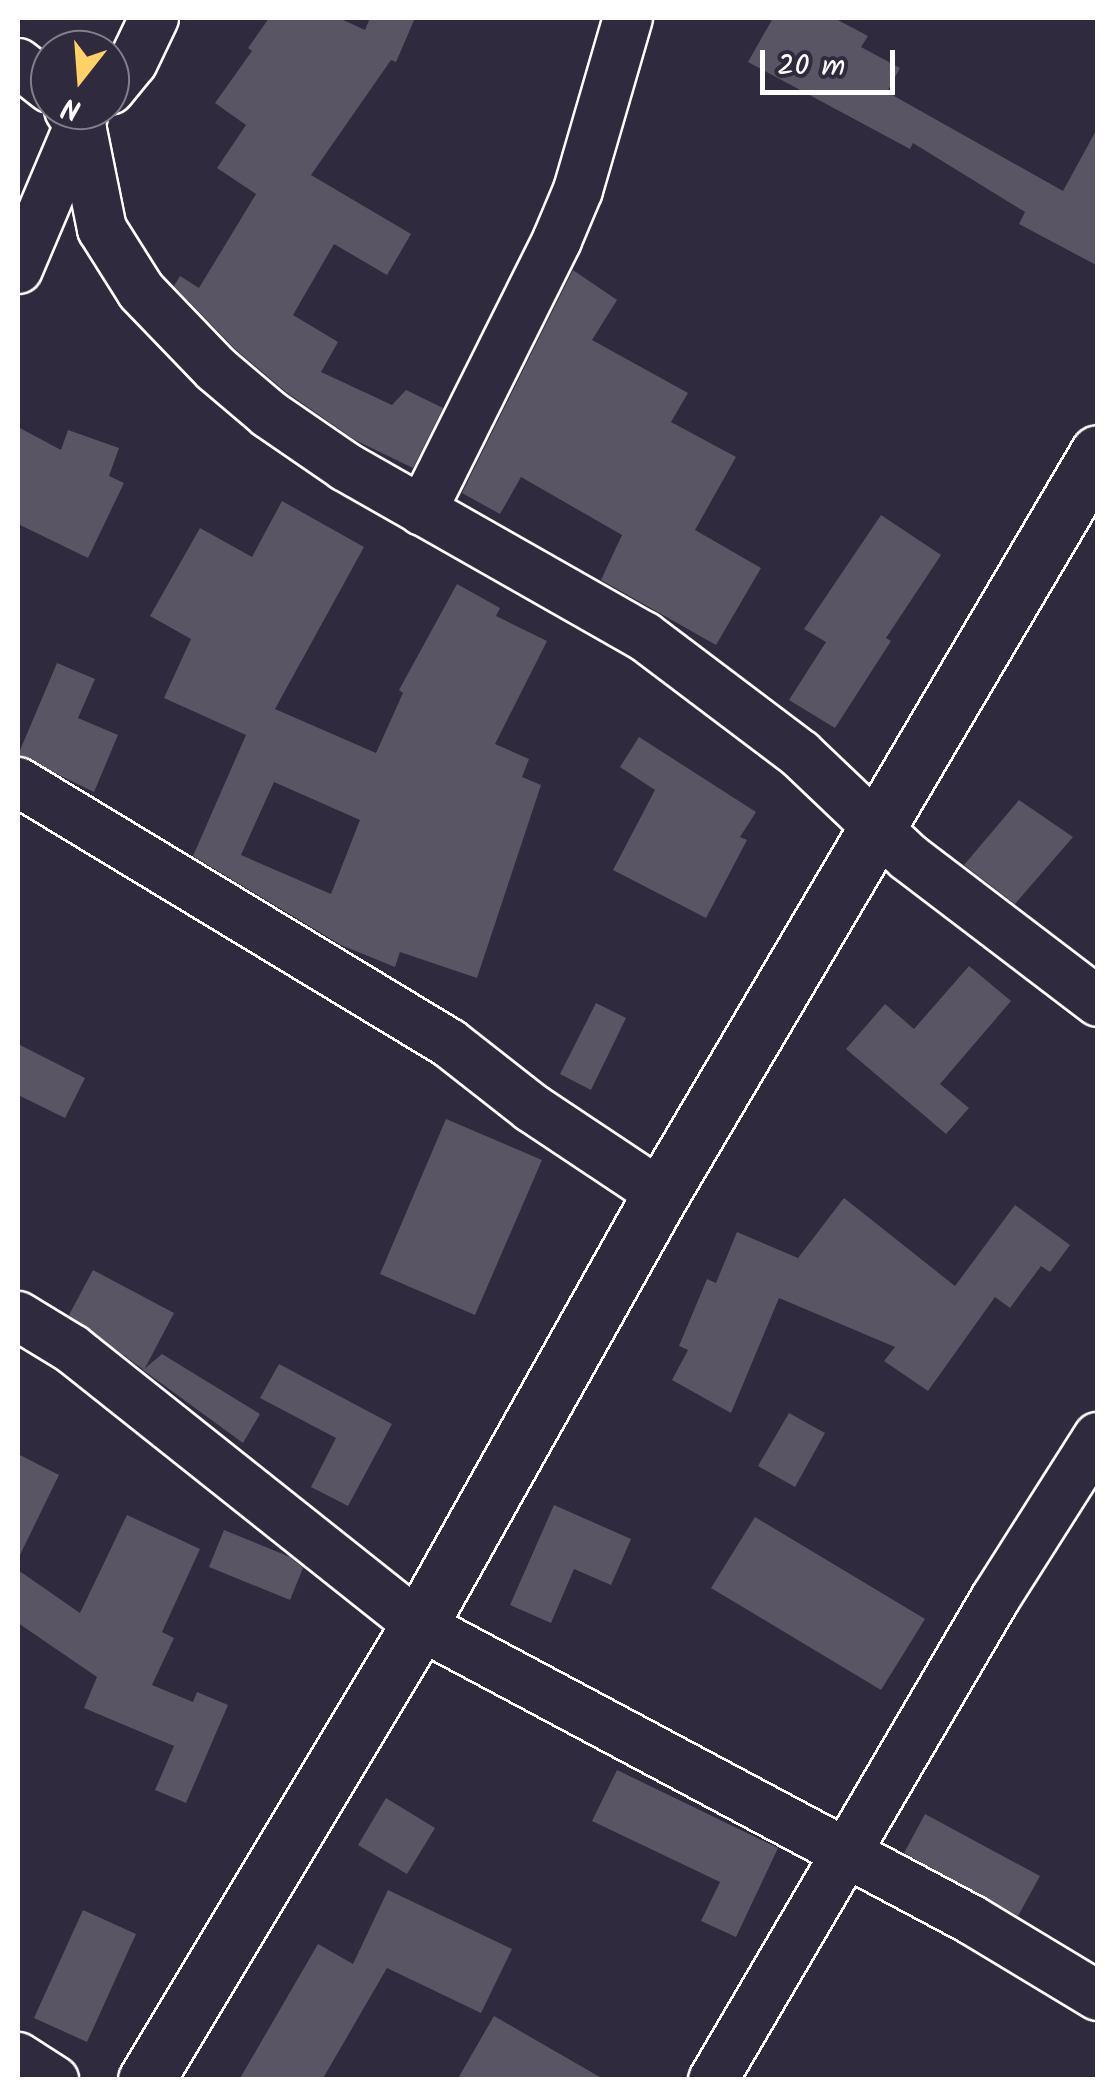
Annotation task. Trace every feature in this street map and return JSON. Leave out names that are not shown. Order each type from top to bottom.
[{"type":"street","points":[[130,64],[154,18]]},
{"type":"street","points":[[422,512],[578,190],[628,18]]},
{"type":"street","points":[[18,268],[69,130]]},
{"type":"street","points":[[84,130],[102,229],[141,292],[216,369],[270,414],[346,468],[644,636],[800,754],[877,829],[1020,946],[1098,1002]]},
{"type":"street","points":[[146,2080],[419,1625],[661,1194],[1098,453]]},
{"type":"street","points":[[18,782],[449,1043],[546,1117],[661,1194]]},
{"type":"street","points":[[18,1316],[72,1349],[419,1625],[972,1920],[1098,1996]]},
{"type":"street","points":[[713,2080],[996,1599],[1098,1438]]},
{"type":"street","points":[[18,2057],[54,2080]]},
{"type":"building","points":[[269,18],[339,18],[365,30],[370,18],[415,18],[396,62],[391,60],[311,175],[411,234],[387,275],[334,244],[293,315],[338,342],[321,372],[392,405],[406,390],[443,408],[413,468],[355,440],[286,392],[235,349],[174,286],[180,276],[199,288],[256,194],[217,168],[246,125],[215,103],[252,51],[248,48]]},
{"type":"building","points":[[773,18],[834,18],[868,36],[861,47],[900,68],[887,92],[1063,191],[1098,127],[1098,266],[1019,224],[1025,212],[913,143],[910,149],[748,62]]},
{"type":"building","points":[[573,270],[617,300],[592,340],[688,393],[671,422],[736,457],[695,530],[761,568],[716,645],[601,580],[622,535],[521,477],[500,514],[462,493]]},
{"type":"building","points":[[18,427],[61,450],[68,430],[119,448],[109,476],[124,483],[88,558],[18,524]]},
{"type":"building","points":[[282,501],[364,547],[275,709],[376,753],[403,693],[399,690],[457,584],[500,608],[496,616],[547,641],[495,744],[529,759],[522,777],[541,785],[477,978],[400,952],[395,967],[341,945],[193,856],[246,735],[164,698],[191,639],[150,616],[200,528],[252,557]],"holes":[[[274,782],[360,820],[331,894],[241,855]]]},
{"type":"building","points":[[881,515],[941,555],[886,638],[891,641],[835,728],[789,700],[826,642],[804,629]]},
{"type":"building","points":[[57,663],[95,679],[78,718],[118,735],[94,792],[18,755]]},
{"type":"building","points":[[639,737],[756,812],[740,837],[747,840],[706,918],[613,870],[655,790],[620,767]]},
{"type":"building","points":[[1019,800],[1073,837],[1015,904],[964,865]]},
{"type":"building","points":[[969,966],[1011,1001],[940,1084],[969,1108],[946,1134],[846,1049],[885,1004],[914,1029]]},
{"type":"building","points":[[596,1003],[626,1018],[591,1090],[560,1074]]},
{"type":"building","points":[[18,1044],[85,1078],[65,1118],[18,1095]]},
{"type":"building","points":[[446,1119],[542,1160],[475,1315],[380,1274]]},
{"type":"building","points":[[844,1198],[955,1286],[1015,1205],[1070,1245],[1050,1272],[1041,1266],[1010,1308],[995,1297],[928,1391],[884,1361],[895,1347],[779,1298],[731,1413],[672,1380],[688,1350],[679,1346],[707,1279],[716,1283],[737,1232],[798,1258]]},
{"type":"building","points":[[93,1270],[174,1313],[144,1370],[69,1315]]},
{"type":"building","points":[[162,1354],[260,1414],[243,1443],[143,1370]]},
{"type":"building","points":[[279,1364],[392,1424],[348,1506],[311,1487],[336,1438],[260,1398]]},
{"type":"building","points":[[789,1413],[825,1433],[795,1487],[758,1466]]},
{"type":"building","points":[[18,1454],[59,1475],[18,1559]]},
{"type":"building","points":[[554,1505],[631,1539],[611,1585],[574,1569],[551,1623],[510,1605]]},
{"type":"building","points":[[127,1515],[200,1549],[162,1632],[174,1638],[152,1685],[193,1702],[197,1692],[228,1705],[186,1803],[155,1790],[174,1746],[84,1708],[97,1677],[18,1623],[18,1570],[80,1613]]},
{"type":"building","points":[[755,1517],[925,1619],[881,1690],[711,1588]]},
{"type":"building","points":[[224,1530],[290,1557],[303,1568],[290,1600],[209,1567]]},
{"type":"building","points":[[617,1770],[778,1848],[736,1937],[701,1921],[720,1882],[592,1821]]},
{"type":"building","points":[[386,1798],[435,1828],[407,1874],[358,1845]]},
{"type":"building","points":[[925,1814],[1040,1876],[1018,1916],[904,1853]]},
{"type":"building","points":[[388,1890],[512,1949],[481,2013],[387,1968],[322,2080],[239,2080],[318,1944],[353,1964]]},
{"type":"building","points":[[83,1910],[136,1934],[87,2042],[34,2018]]},
{"type":"building","points":[[494,2016],[605,2080],[457,2080]]}]
